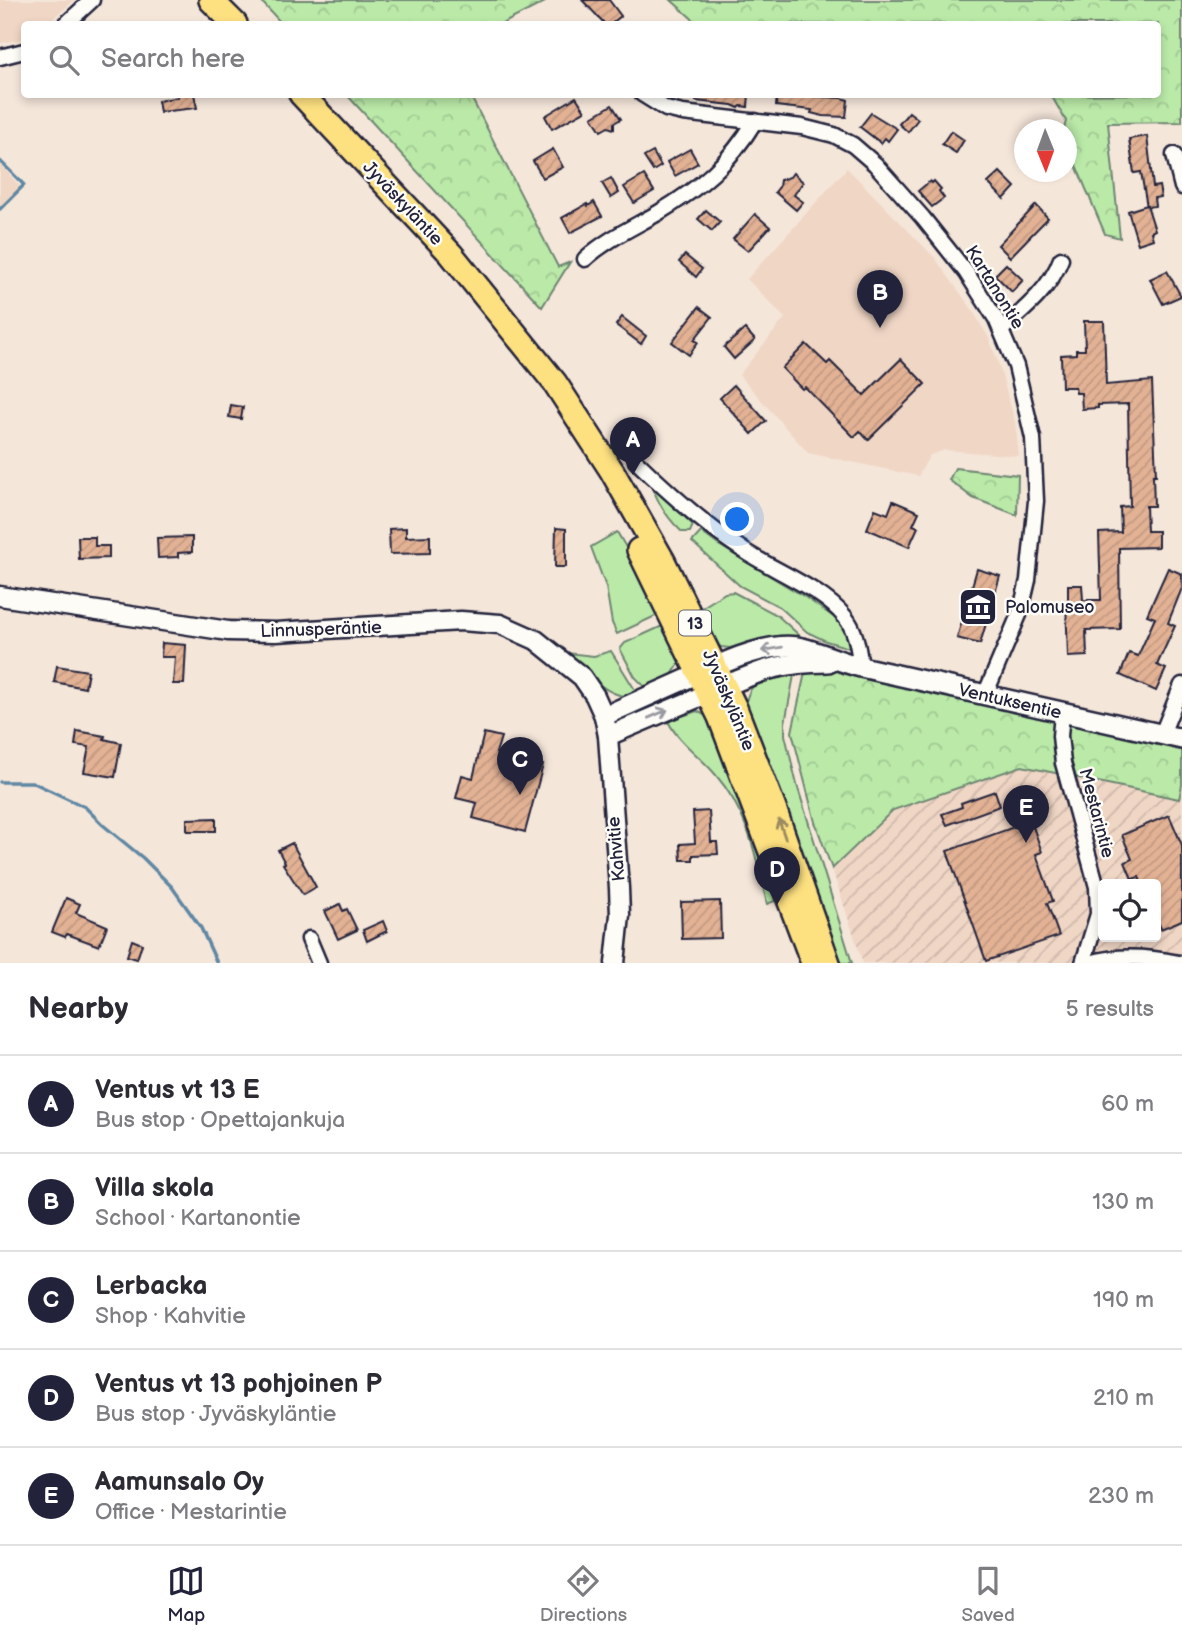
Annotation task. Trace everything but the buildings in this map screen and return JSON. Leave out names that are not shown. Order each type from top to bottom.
[{"type":"highway","points":[[211,0],[231,21]]},
{"type":"highway","name":"Jyväskyläntie","points":[[304,98],[451,254],[555,383],[585,428],[663,561],[712,680],[776,814],[828,963]]},
{"type":"highway","name":"Jyväskyläntie","points":[[712,680],[788,902],[813,963]]},
{"type":"main road","name":"Ventuksentie","points":[[712,680],[787,664],[837,662],[1182,739]]},
{"type":"street","points":[[69,21],[92,0]]},
{"type":"street","points":[[0,57],[21,52]]},
{"type":"street","name":"Kartanontie","points":[[648,98],[666,109],[682,113],[802,127],[834,135],[853,145],[875,164],[923,218],[966,272],[1001,330],[1016,366],[1033,438],[1036,501],[1028,580],[1021,610],[985,695]]},
{"type":"street","points":[[585,260],[601,244],[657,214],[708,179],[742,142],[755,121]]},
{"type":"street","points":[[1174,155],[1182,187]]},
{"type":"street","points":[[1001,330],[1048,284],[1056,274],[1061,259]]},
{"type":"street","points":[[636,461],[660,485],[719,534],[830,602],[852,627],[857,639],[861,667]]},
{"type":"street","name":"Linnusperäntie","points":[[0,596],[228,631],[276,632],[461,621],[500,624],[536,640],[582,677],[604,716],[608,736]]},
{"type":"street","points":[[604,716],[712,680]]},
{"type":"street","points":[[608,736],[712,680]]},
{"type":"street","points":[[1159,734],[1164,729],[1182,685]]},
{"type":"street","name":"Mestarintie","points":[[1062,713],[1060,736],[1063,763],[1097,887],[1098,915],[1083,963]]},
{"type":"street","name":"Kahvitie","points":[[608,736],[620,915],[615,963]]},
{"type":"street","points":[[309,939],[319,963]]},
{"type":"street","points":[[1090,963],[1107,958],[1152,957],[1180,963]]},
{"type":"shaded area","points":[[0,0],[75,0],[50,21],[21,21],[21,40],[0,43]]},
{"type":"shaded area","points":[[0,164],[22,189],[0,211]]},
{"type":"shaded area","points":[[847,168],[934,257],[989,338],[1015,422],[1019,456],[945,450],[930,455],[918,476],[808,453],[739,375],[785,318],[747,279]]},
{"type":"shaded area","points":[[1022,766],[1179,799],[1182,785],[1182,958],[1151,951],[1105,953],[1067,963],[863,963],[832,869],[893,810]]},
{"type":"green space","points":[[260,0],[545,2],[508,21],[279,21]]},
{"type":"green space","points":[[671,0],[1182,0],[1182,122],[1108,123],[1120,238],[1105,234],[1077,168],[1077,119],[1065,119],[1053,98],[1161,98],[1161,21],[695,21]]},
{"type":"green space","points":[[350,98],[472,98],[558,267],[570,262],[542,307]]},
{"type":"green space","points":[[955,468],[1018,475],[1017,515],[973,498],[949,480]]},
{"type":"green space","points":[[651,483],[693,525],[690,532],[682,532],[672,522]]},
{"type":"green space","points":[[617,532],[664,612],[617,634],[612,623],[606,587],[591,547]]},
{"type":"green space","points":[[701,532],[845,625],[849,648],[807,632],[780,607],[740,586],[692,542]]},
{"type":"green space","points":[[733,592],[777,615],[800,636],[799,643],[763,641],[730,648],[721,647],[714,642],[698,610],[725,593]]},
{"type":"green space","points":[[669,623],[681,661],[671,676],[647,689],[635,677],[620,649],[625,643]]},
{"type":"green space","points":[[611,651],[637,693],[631,698],[603,687],[567,653],[594,656]]},
{"type":"green space","points":[[806,668],[836,671],[1182,747],[1182,785],[1179,799],[1022,766],[893,810],[832,869],[815,822],[792,732]]},
{"type":"green space","points":[[795,670],[785,735],[797,785],[852,963],[834,963],[745,714],[746,702],[753,686],[766,678]]},
{"type":"green space","points":[[697,711],[712,719],[754,821],[775,901],[767,904],[749,835],[736,804],[715,774],[683,742],[668,721]]},
{"type":"waterway","points":[[0,161],[24,185],[0,209]]},
{"type":"waterway","points":[[0,782],[32,782],[85,807],[172,887],[201,928],[217,963]]},
{"type":"place","name":"Villa skola","points":[[880,328]]},
{"type":"place","name":"Ventus vt 13 E","points":[[633,475]]},
{"type":"place","name":"Palomuseo","points":[[978,607]]},
{"type":"place","name":"Lerbacka","points":[[520,795]]},
{"type":"place","name":"Aamunsalo Oy","points":[[1026,843]]},
{"type":"place","name":"Ventus vt 13 pohjoinen P","points":[[777,905]]}]
